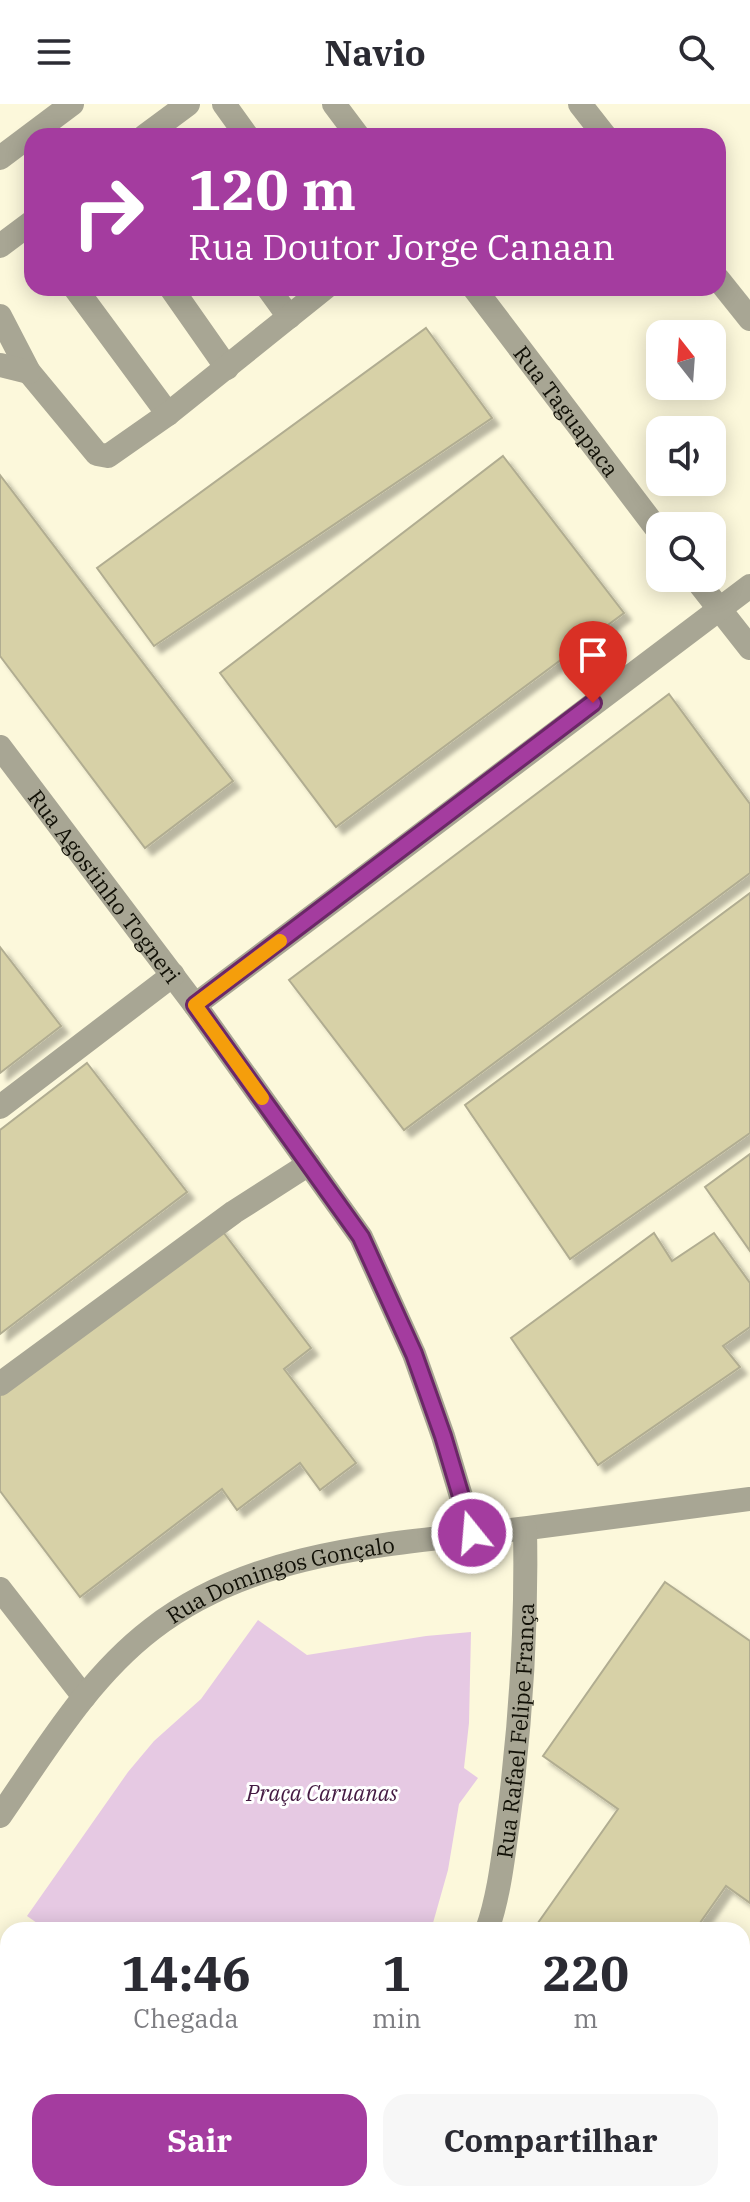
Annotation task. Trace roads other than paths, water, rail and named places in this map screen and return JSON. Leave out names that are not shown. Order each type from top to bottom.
[{"type":"street","points":[[40,128],[72,104]]},
{"type":"street","points":[[156,128],[188,104]]},
{"type":"street","points":[[224,104],[241,128]]},
{"type":"street","points":[[334,104],[352,128]]},
{"type":"street","points":[[580,104],[599,128]]},
{"type":"street","points":[[0,158],[24,140]]},
{"type":"street","points":[[0,246],[24,228]]},
{"type":"street","points":[[726,289],[750,319]]},
{"type":"street","points":[[81,296],[168,414]]},
{"type":"street","points":[[177,296],[227,368]]},
{"type":"street","points":[[274,296],[289,317]]},
{"type":"street","points":[[0,316],[29,372],[97,454],[108,456],[168,414],[315,296]]},
{"type":"street","name":"Rua Taguapaca","points":[[480,296],[646,515]]},
{"type":"street","points":[[0,365],[29,372]]},
{"type":"street","points":[[195,1005],[750,586]]},
{"type":"street","points":[[706,592],[750,648]]},
{"type":"street","name":"Rua Agostinho Togneri","points":[[0,747],[173,975],[361,1237],[414,1354],[439,1423],[472,1533]]},
{"type":"street","points":[[0,1107],[173,975]]},
{"type":"street","points":[[0,1384],[234,1212],[309,1164]]},
{"type":"street","name":"Rua Domingos Gonçalo","points":[[0,1816],[84,1697],[128,1649],[153,1628],[219,1587],[306,1559],[472,1533],[525,1529],[750,1499]]},
{"type":"street","name":"Rua Rafael Felipe França","points":[[490,1922],[500,1874],[522,1703],[525,1529]]},
{"type":"street","points":[[0,1589],[84,1697]]},
{"type":"park label","name":"Praça Caruanas","points":[[322,1792]]}]
